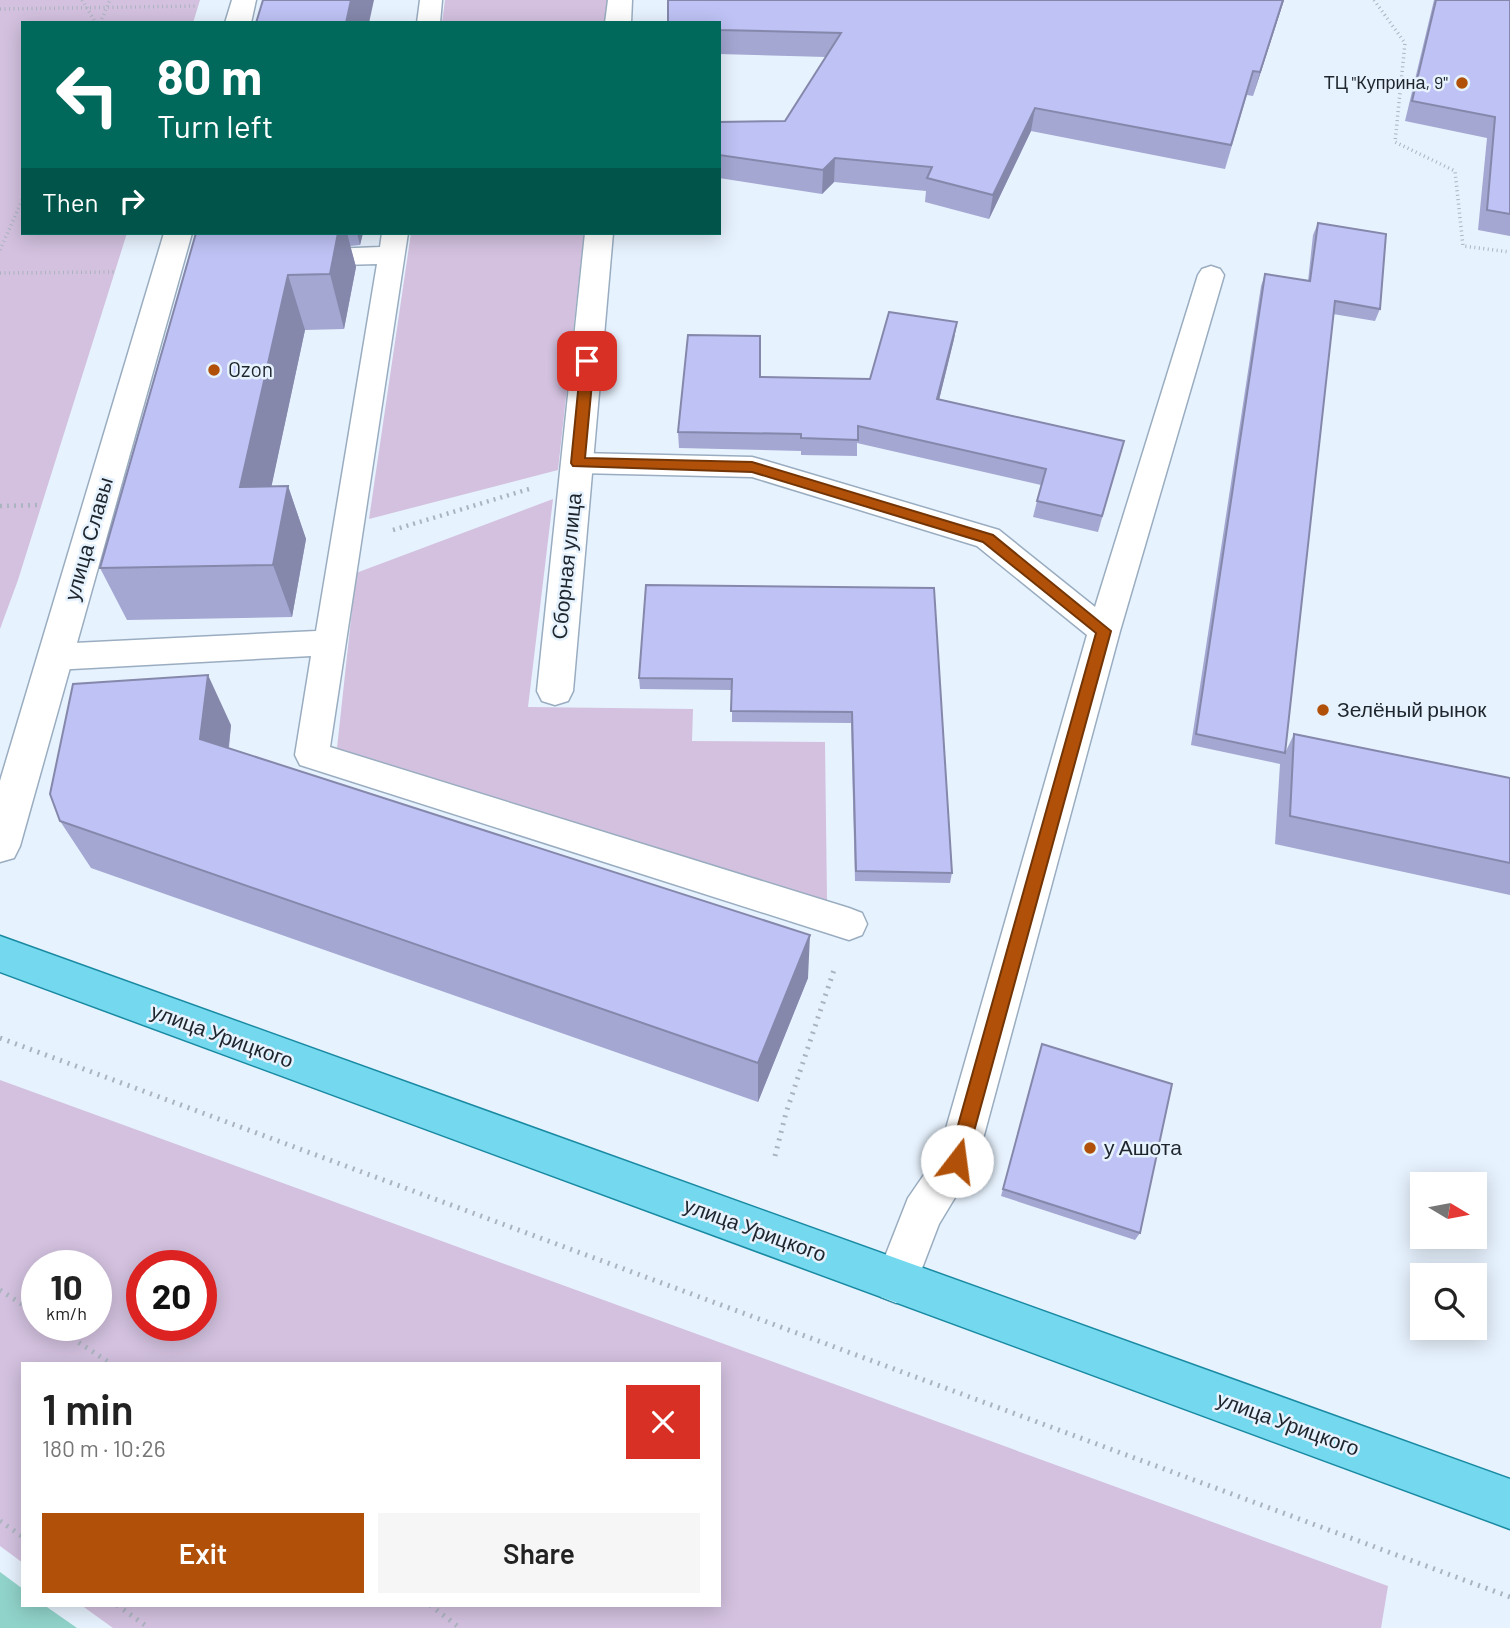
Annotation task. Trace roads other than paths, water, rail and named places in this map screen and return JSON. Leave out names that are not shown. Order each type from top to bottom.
[{"type":"main road","name":"улица Урицкого","points":[[0,954],[1510,1504]]},
{"type":"street","points":[[239,21],[244,0]]},
{"type":"street","points":[[618,21],[620,0]]},
{"type":"street","name":"Сборная улица","points":[[555,691],[599,235]]},
{"type":"street","name":"улица Славы","points":[[0,846],[54,657],[180,253]]},
{"type":"lane","points":[[428,21],[431,0]]},
{"type":"lane","points":[[285,259],[393,244],[312,755],[849,924]]},
{"type":"lane","points":[[896,1282],[923,1212],[957,1161],[1104,631],[1212,275]]},
{"type":"lane","points":[[577,469],[752,467],[988,538],[1104,631]]},
{"type":"lane","points":[[54,657],[330,643]]},
{"type":"place","name":"ТЦ \"Куприна, 9\"","points":[[1462,83]]},
{"type":"place","name":"Ozon","points":[[214,370]]},
{"type":"place","name":"Зелёный рынок","points":[[1323,710]]},
{"type":"place","name":"у Ашота","points":[[1090,1148]]}]
